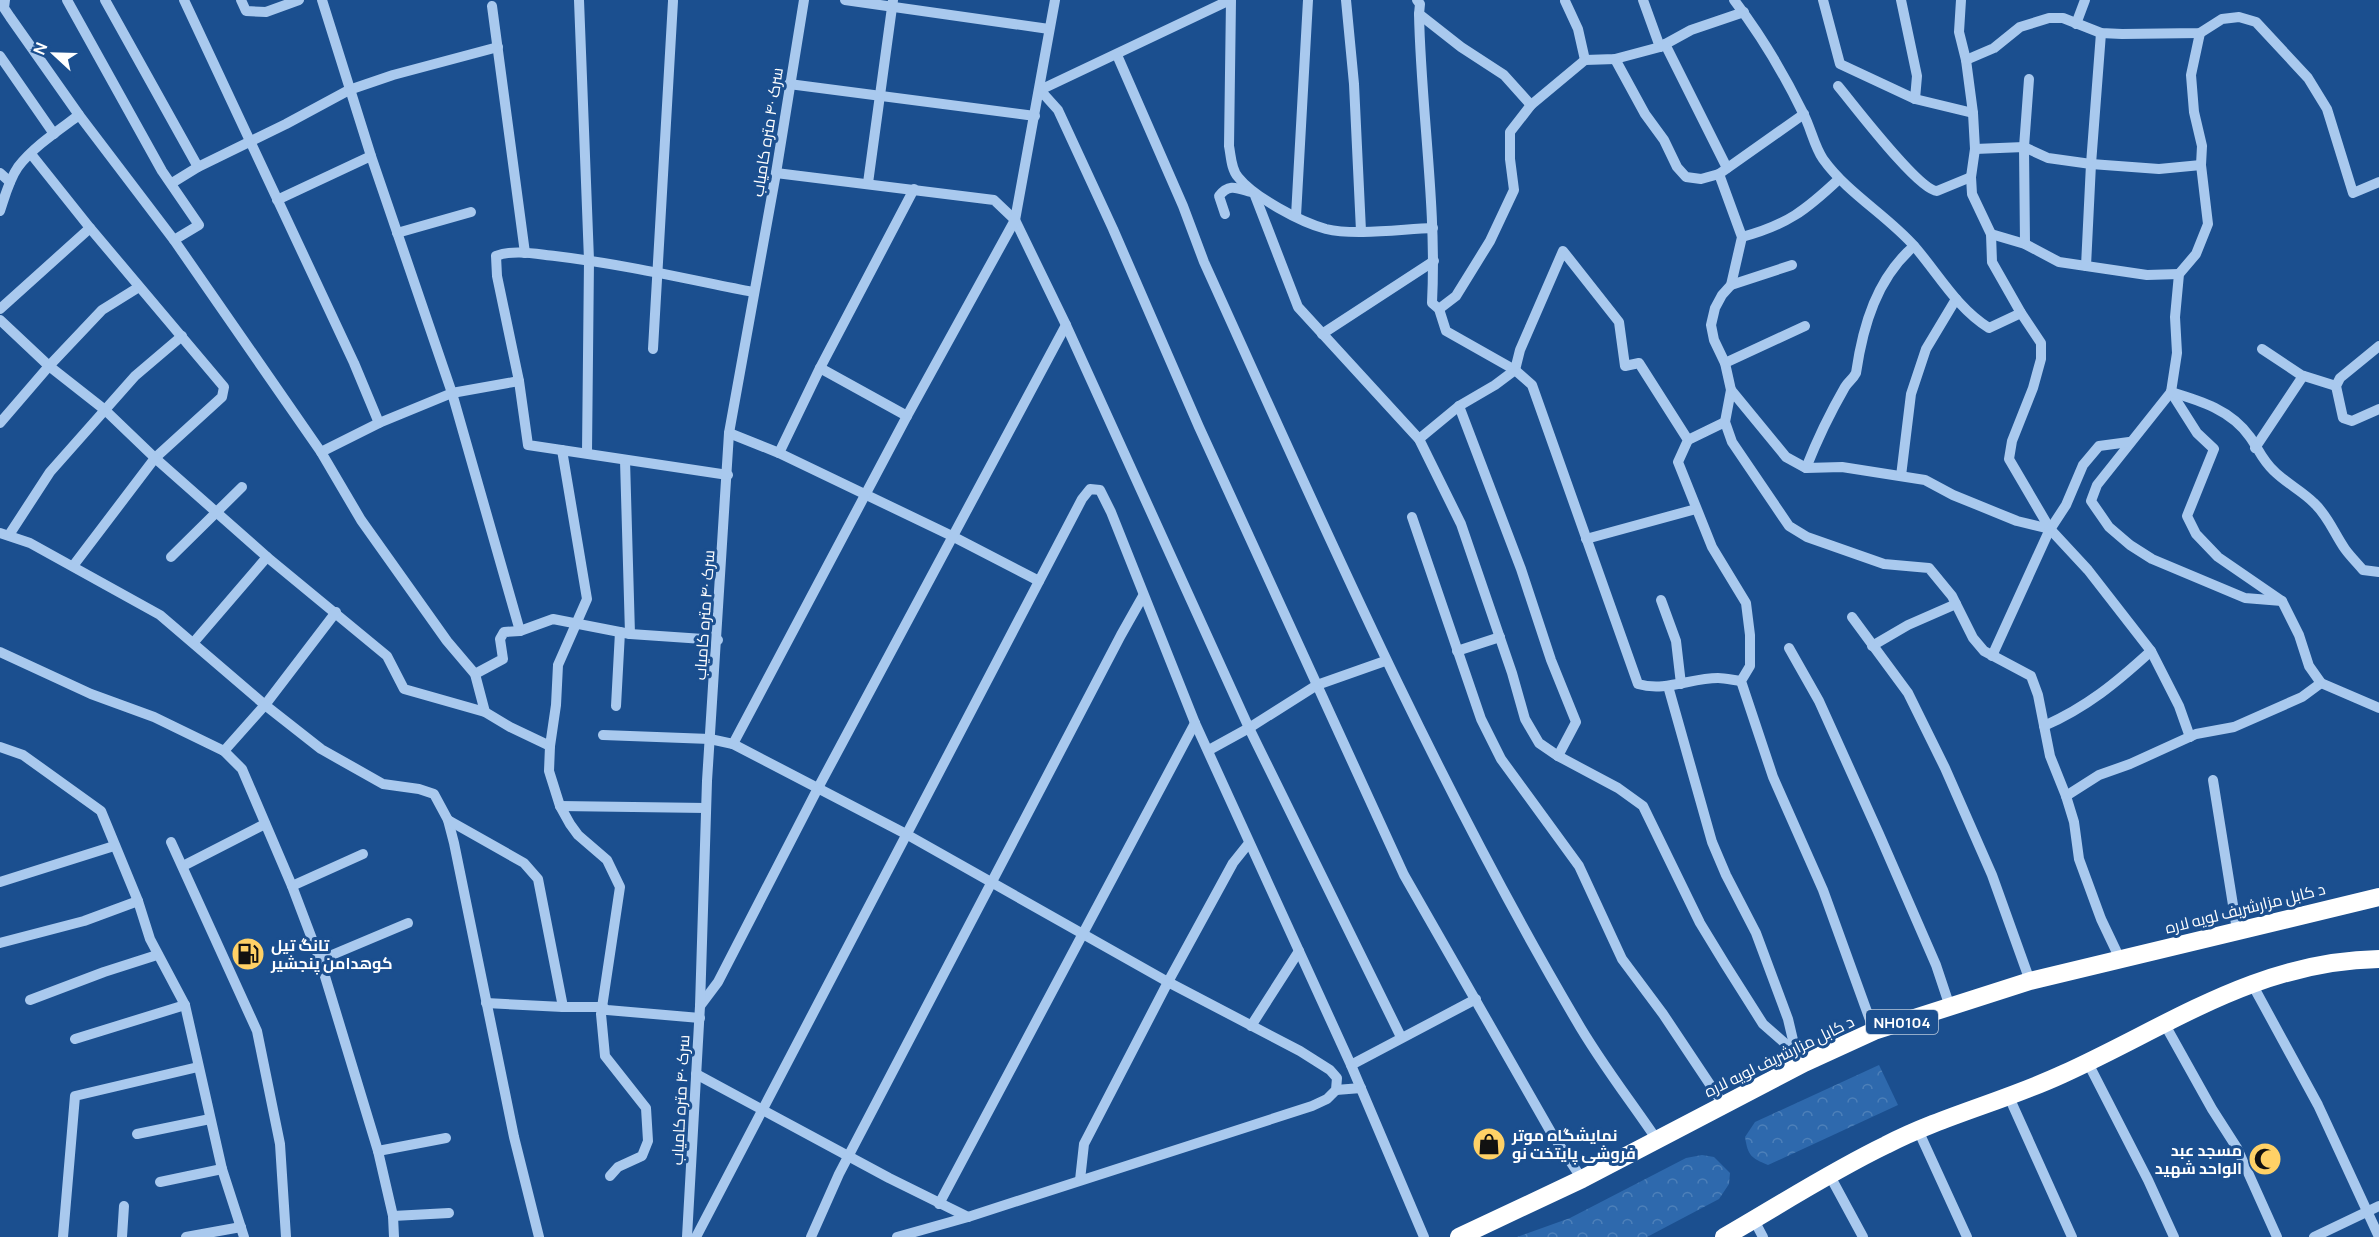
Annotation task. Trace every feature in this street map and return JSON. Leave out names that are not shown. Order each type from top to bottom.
[{"type":"highway","name":"د کابل مزارشریف لویه لاره","points":[[1459,1237],[1657,1140],[1800,1058],[1874,1031],[2030,981],[2379,897]]},
{"type":"highway","points":[[1724,1237],[1886,1145],[1918,1130],[2009,1097],[2088,1063],[2164,1023],[2251,982],[2287,972],[2379,959]]},
{"type":"street","points":[[5,0],[4,8],[79,115],[174,240],[321,452],[361,520],[447,641],[475,674],[485,712]]},
{"type":"street","points":[[67,0],[162,171],[198,225],[174,240]]},
{"type":"street","points":[[105,0],[198,167]]},
{"type":"street","points":[[184,0],[354,363],[379,423]]},
{"type":"street","points":[[242,0],[246,11],[260,13],[299,0]]},
{"type":"street","points":[[322,0],[371,156],[452,393],[520,631]]},
{"type":"street","points":[[579,0],[589,260],[587,452]]},
{"type":"street","name":"سرک ۴۰ متره کامیاب","points":[[687,1237],[700,1018],[706,808],[729,433],[753,292],[777,173],[789,84],[804,0]]},
{"type":"street","points":[[845,0],[893,3],[1049,29]]},
{"type":"street","points":[[733,744],[1014,220],[1055,0]]},
{"type":"street","points":[[1040,90],[1231,0],[1229,146],[1232,166],[1237,176],[1254,193],[1298,308],[1419,439],[1461,524],[1525,719],[1539,743],[1558,756],[1618,788],[1643,806],[1700,923],[1725,964],[1763,1024],[1800,1058]]},
{"type":"street","points":[[1296,216],[1308,0]]},
{"type":"street","points":[[1346,0],[1354,84],[1361,231]]},
{"type":"street","points":[[1643,0],[1662,46],[1723,171],[1742,237],[1731,285],[1715,308],[1712,325],[1714,340],[1725,363],[1731,390],[1725,422],[1732,442],[1789,526],[1807,537],[1884,564],[1929,568],[1956,603],[1973,638],[1984,651],[2031,676],[2038,695],[2050,756],[2074,822],[2082,869],[2101,919],[2120,959]]},
{"type":"street","points":[[1734,0],[1804,114],[1821,157],[1839,179],[1914,246],[1956,299],[1978,321],[1989,328],[2021,313]]},
{"type":"street","points":[[1823,0],[1840,64],[1915,99],[1973,113]]},
{"type":"street","points":[[1901,0],[1917,76],[1915,99]]},
{"type":"street","points":[[1961,0],[1959,32],[1966,60],[1973,113],[1975,150],[1971,177],[1972,194],[1991,234],[1992,262],[2041,343],[2042,359],[2023,418],[2012,441],[2009,459],[2050,529],[2088,570],[2151,651],[2179,706],[2190,737]]},
{"type":"street","points":[[2076,24],[2085,0]]},
{"type":"street","points":[[653,349],[673,1]]},
{"type":"street","points":[[1565,1],[1578,29],[1585,60]]},
{"type":"street","points":[[868,183],[893,3]]},
{"type":"street","points":[[1420,4],[1461,47],[1504,75],[1531,105]]},
{"type":"street","points":[[1420,4],[1421,71],[1433,228],[1432,303],[1439,309],[1446,332],[1515,370],[1532,385],[1638,684],[1647,687],[1668,686],[1717,678],[1741,681]]},
{"type":"street","points":[[492,6],[525,253]]},
{"type":"street","points":[[1439,309],[1456,296],[1490,242],[1514,190],[1510,159],[1510,132],[1531,105],[1585,60],[1615,59],[1662,46],[1691,30],[1743,12]]},
{"type":"street","points":[[1966,60],[1995,48],[2020,27],[2049,18],[2063,18],[2101,33],[2200,33],[2222,19],[2239,17],[2256,22],[2308,78],[2327,109],[2354,193],[2379,182]]},
{"type":"street","points":[[2086,267],[2101,33]]},
{"type":"street","points":[[2200,33],[2191,75],[2194,112],[2202,146],[2201,165],[2208,224],[2196,254],[2179,274],[2175,317],[2177,353],[2171,392],[2097,485],[2091,501],[2109,527],[2130,545],[2188,576],[2246,598],[2282,601]]},
{"type":"street","points":[[172,183],[198,167],[350,90],[393,75],[498,47]]},
{"type":"street","points":[[1117,55],[1183,206],[1204,262],[1385,661],[1514,910],[1577,1023],[1657,1140]]},
{"type":"street","points":[[0,56],[54,134]]},
{"type":"street","points":[[1615,59],[1645,114],[1664,140],[1677,167],[1686,177],[1701,179],[1723,171],[1804,114]]},
{"type":"street","points":[[2025,244],[2024,147],[2029,79]]},
{"type":"street","points":[[789,84],[1035,116]]},
{"type":"street","points":[[1838,87],[1912,175],[1932,191],[1950,187],[1971,177]]},
{"type":"street","points":[[1040,90],[1058,110],[1199,427],[1404,875],[1552,1134],[1581,1179]]},
{"type":"street","points":[[0,211],[10,182],[19,166],[79,115]]},
{"type":"street","points":[[1975,150],[2024,147],[2048,158],[2159,169],[2201,165]]},
{"type":"street","points":[[31,154],[224,387],[222,397],[155,458],[73,566]]},
{"type":"street","points":[[277,200],[371,156]]},
{"type":"street","points":[[0,173],[10,182]]},
{"type":"street","points":[[777,173],[994,200],[1014,220],[1066,325],[1249,728],[1401,1037]]},
{"type":"street","points":[[1742,237],[1785,223],[1809,207],[1839,179]]},
{"type":"street","points":[[1225,214],[1219,196],[1225,189],[1232,186],[1254,193],[1326,229],[1361,231],[1433,228]]},
{"type":"street","points":[[778,453],[914,189]]},
{"type":"street","points":[[397,233],[471,212]]},
{"type":"street","points":[[0,309],[90,228]]},
{"type":"street","points":[[1991,234],[2025,244],[2059,262],[2147,275],[2179,274]]},
{"type":"street","points":[[1806,468],[1829,417],[1847,384],[1853,380],[1856,373],[1869,313],[1878,291],[1897,261],[1914,246]]},
{"type":"street","points":[[1419,439],[1459,406],[1495,385],[1515,370],[1520,350],[1563,251],[1619,322],[1625,366],[1639,363],[1688,440]]},
{"type":"street","points":[[728,475],[587,452],[528,445],[519,381],[497,276],[496,256],[504,253],[525,253],[589,260],[753,292]]},
{"type":"street","points":[[1322,334],[1434,261]]},
{"type":"street","points":[[1731,285],[1792,265]]},
{"type":"street","points":[[0,423],[49,366],[102,310],[139,286]]},
{"type":"street","points":[[1901,476],[1911,393],[1926,349],[1956,299]]},
{"type":"street","points":[[0,320],[49,366],[105,410],[155,458],[267,557],[387,656],[404,689],[485,712],[550,746]]},
{"type":"street","points":[[700,1006],[718,982],[818,788],[1066,325]]},
{"type":"street","points":[[1725,363],[1805,326]]},
{"type":"street","points":[[182,336],[135,376],[50,472],[4,534],[30,543],[160,615],[265,705],[321,749],[383,784],[419,789],[434,794],[448,820],[514,1137],[539,1237]]},
{"type":"street","points":[[2379,346],[2340,378],[2336,386],[2343,418],[2352,421],[2379,409]]},
{"type":"street","points":[[2262,349],[2303,376],[2336,386]]},
{"type":"street","points":[[820,368],[907,416]]},
{"type":"street","points":[[2255,448],[2303,376]]},
{"type":"street","points":[[321,452],[379,423],[452,393],[519,381]]},
{"type":"street","points":[[1731,390],[1786,457],[1806,468],[1842,467],[1925,480],[1953,495],[2018,521],[2050,529]]},
{"type":"street","points":[[2171,392],[2201,401],[2219,409],[2234,420],[2251,438],[2255,448],[2273,471],[2314,502],[2331,523],[2345,549],[2363,570],[2379,572]]},
{"type":"street","points":[[2171,392],[2197,433],[2214,449],[2187,516],[2196,534],[2218,557],[2282,601],[2299,635],[2309,666],[2321,684],[2379,708]]},
{"type":"street","points":[[1459,406],[1521,569],[1551,660],[1576,722],[1558,756]]},
{"type":"street","points":[[1725,422],[1688,440],[1677,462],[1712,547],[1746,603],[1750,635],[1750,666],[1741,681],[1773,777],[1823,890],[1874,1031]]},
{"type":"street","points":[[729,433],[778,453],[952,536],[1039,581]]},
{"type":"street","points":[[1992,656],[2050,529],[2066,505],[2083,465],[2099,446],[2129,442]]},
{"type":"street","points":[[562,450],[586,599],[558,665],[549,771],[560,806],[578,835],[607,860],[620,887],[602,1007],[605,1056],[646,1108],[649,1125],[648,1141],[642,1156],[618,1167],[610,1176]]},
{"type":"street","points":[[616,706],[625,633],[625,460]]},
{"type":"street","points":[[171,557],[216,510],[242,487]]},
{"type":"street","points":[[696,1237],[1082,499],[1090,489],[1100,490],[1111,512],[1196,723],[1351,1065],[1424,1237]]},
{"type":"street","points":[[1586,539],[1696,509]]},
{"type":"street","points":[[1412,517],[1481,719],[1501,759],[1579,866],[1622,958],[1663,1014],[1723,1104]]},
{"type":"street","points":[[194,642],[267,557]]},
{"type":"street","points":[[812,1237],[839,1174],[1143,596]]},
{"type":"street","points":[[1661,600],[1676,641],[1681,684]]},
{"type":"street","points":[[1872,646],[1908,625],[1956,603]]},
{"type":"street","points":[[224,751],[265,705],[336,612]]},
{"type":"street","points":[[1852,617],[1908,693],[1945,768],[1992,875],[2030,981]]},
{"type":"street","points":[[475,674],[503,659],[500,639],[504,632],[520,631],[553,619],[578,622],[625,633],[718,640]]},
{"type":"street","points":[[1457,651],[1500,638]]},
{"type":"street","points":[[1789,648],[1819,701],[1879,834],[1936,965],[1950,1007]]},
{"type":"street","points":[[2044,726],[2076,712],[2113,685],[2151,651]]},
{"type":"street","points":[[0,652],[91,694],[154,717],[224,751],[242,770],[292,886],[320,960],[378,1151],[393,1216],[394,1237]]},
{"type":"street","points":[[1209,750],[1249,728],[1317,684],[1385,661]]},
{"type":"street","points":[[2066,796],[2099,775],[2190,737],[2234,727],[2302,697],[2321,684]]},
{"type":"street","points":[[1668,686],[1712,842],[1756,933],[1800,1058]]},
{"type":"street","points":[[939,1204],[1196,723]]},
{"type":"street","points":[[603,735],[710,739],[733,744],[906,834],[1168,982],[1330,1070],[1337,1078],[1336,1090],[1327,1099],[1312,1106],[968,1217],[897,1237]]},
{"type":"street","points":[[0,747],[23,755],[101,811],[138,900],[157,955],[185,1005],[222,1169],[243,1232],[186,1237]]},
{"type":"street","points":[[2213,780],[2237,930]]},
{"type":"street","points":[[560,806],[706,808]]},
{"type":"street","points":[[448,820],[524,863],[538,879],[563,1007]]},
{"type":"street","points":[[183,866],[265,824]]},
{"type":"street","points":[[171,842],[257,1031],[280,1144],[286,1237]]},
{"type":"street","points":[[1080,1180],[1084,1144],[1233,863],[1249,843]]},
{"type":"street","points":[[0,882],[114,846]]},
{"type":"street","points":[[292,886],[363,854]]},
{"type":"street","points":[[0,943],[84,921],[138,900]]},
{"type":"street","points":[[320,960],[408,923]]},
{"type":"street","points":[[1251,1026],[1299,951]]},
{"type":"street","points":[[30,1000],[157,955]]},
{"type":"street","points":[[2251,982],[2318,1105],[2379,1237]]},
{"type":"street","points":[[1351,1065],[1476,999]]},
{"type":"street","points":[[486,1003],[602,1007],[607,1010],[700,1018]]},
{"type":"street","points":[[75,1039],[185,1005]]},
{"type":"street","points":[[2164,1023],[2212,1109],[2237,1148],[2277,1237]]},
{"type":"street","points":[[2088,1063],[2148,1180],[2174,1237]]},
{"type":"street","points":[[63,1237],[75,1096],[198,1066]]},
{"type":"street","points":[[696,1074],[849,1157],[968,1217]]},
{"type":"street","points":[[1336,1090],[1361,1088]]},
{"type":"street","points":[[2009,1097],[2072,1237]]},
{"type":"street","points":[[138,1134],[210,1119]]},
{"type":"street","points":[[1918,1130],[1967,1237]]},
{"type":"street","points":[[378,1151],[446,1138]]},
{"type":"street","points":[[160,1182],[222,1169]]},
{"type":"street","points":[[1830,1176],[1863,1237]]},
{"type":"street","points":[[122,1237],[124,1206]]},
{"type":"street","points":[[2314,1237],[2379,1206]]},
{"type":"street","points":[[393,1216],[449,1213]]},
{"type":"street","points":[[1754,1220],[1763,1237]]},
{"type":"green space","points":[[1879,1065],[1898,1105],[1768,1165],[1751,1156],[1745,1137],[1755,1122]]},
{"type":"green space","points":[[1702,1155],[1714,1157],[1730,1173],[1729,1184],[1719,1199],[1647,1237],[1517,1237],[1570,1218],[1686,1158]]},
{"type":"place","name":"تانگ تیل کوهدامن پنجشیر","points":[[248,954]]},
{"type":"place","name":"نمایشگاه موتر فروشی پایتخت نو","points":[[1489,1144]]},
{"type":"place","name":"مسجد عبد الواحد شهید","points":[[2265,1159]]}]
